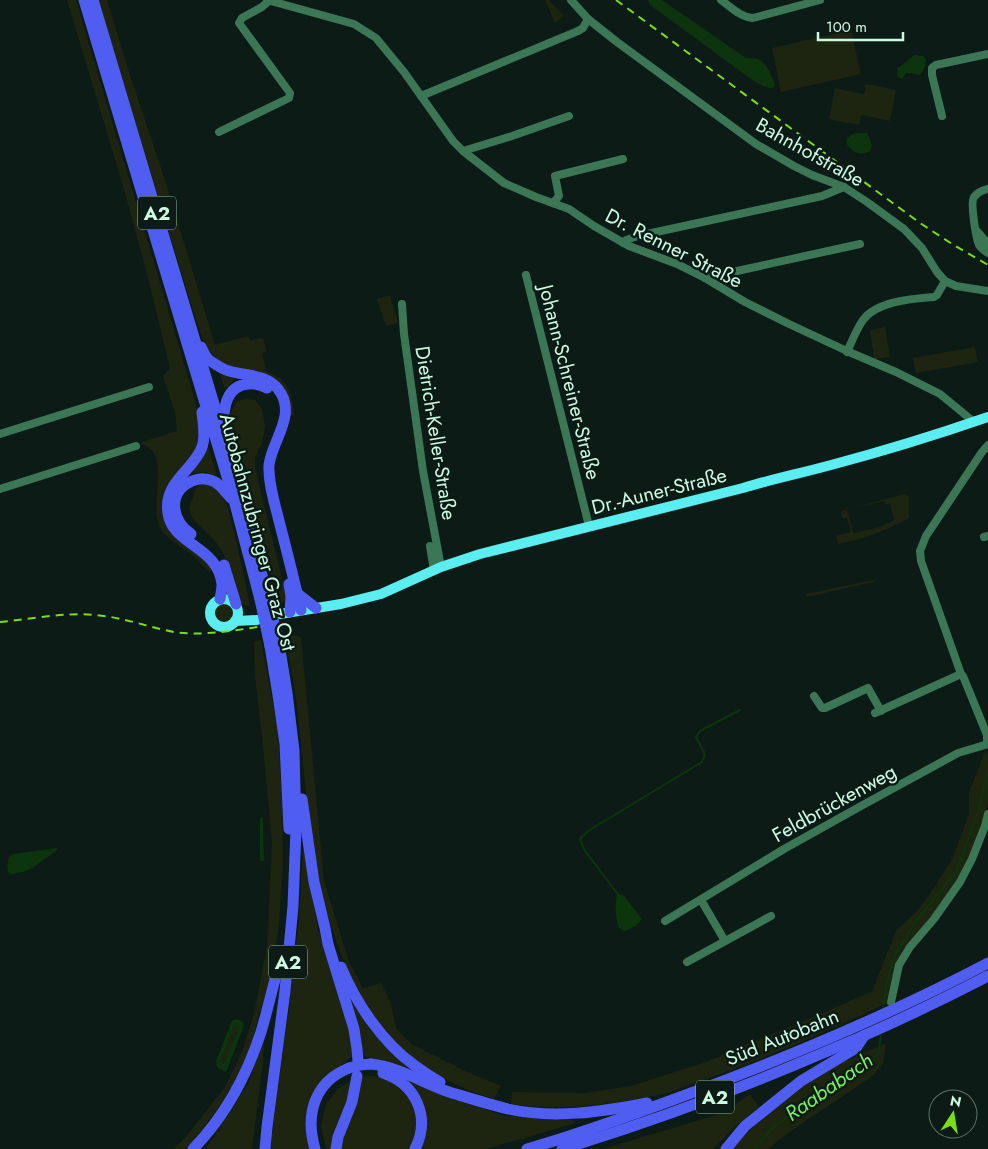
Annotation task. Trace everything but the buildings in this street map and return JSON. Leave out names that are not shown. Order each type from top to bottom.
[{"type":"highway","name":"Autobahnzubringer Graz Ost","points":[[84,0],[264,598]]},
{"type":"highway","name":"Autobahnzubringer Graz Ost","points":[[93,0],[249,525],[274,645],[287,692],[294,751],[296,829],[293,906],[285,991],[265,1149]]},
{"type":"highway","points":[[195,340],[208,358],[220,367],[258,377],[274,385],[285,403],[285,420],[270,461],[269,475],[298,594],[316,608]]},
{"type":"highway","points":[[223,434],[225,404],[235,388],[240,385],[255,383],[262,385],[272,392],[278,402],[278,419],[265,454],[262,476],[289,586],[291,596],[290,612]]},
{"type":"highway","points":[[201,391],[203,446],[199,455],[181,475],[171,491],[168,502],[168,514],[176,531],[201,550],[217,566],[222,586],[220,599]]},
{"type":"highway","points":[[234,500],[215,482],[196,479],[182,487],[175,500],[174,507],[175,514],[187,532],[208,547],[225,567],[237,607]]},
{"type":"highway","points":[[290,612],[298,594]]},
{"type":"highway","name":"Autobahnzubringer Graz Ost","points":[[258,1149],[287,898],[289,863],[285,744],[274,645]]},
{"type":"highway","points":[[294,751],[300,774],[314,882],[328,944],[354,1029],[357,1049],[352,1102],[338,1137],[336,1149]]},
{"type":"highway","points":[[325,928],[354,993],[372,1022],[388,1042],[413,1065],[465,1096]]},
{"type":"highway","points":[[193,1149],[207,1135],[236,1091],[260,1034],[280,962]]},
{"type":"highway","name":"Süd Autobahn","points":[[527,1149],[598,1127],[779,1059],[866,1022],[988,963]]},
{"type":"highway","name":"Süd Autobahn","points":[[562,1149],[707,1100],[782,1071],[864,1036],[988,976]]},
{"type":"highway","points":[[726,1149],[745,1126],[801,1081],[856,1048],[864,1036]]},
{"type":"highway","points":[[322,1149],[317,1129],[320,1106],[326,1094],[334,1085],[360,1065],[394,1069],[447,1091],[485,1103],[509,1109],[547,1113],[594,1112],[676,1098]]},
{"type":"highway","points":[[371,1067],[397,1079],[407,1087],[415,1098],[422,1124],[420,1137],[415,1149]]},
{"type":"highway","points":[[315,1149],[311,1123],[314,1103],[320,1090],[338,1073],[354,1070]]},
{"type":"main road","name":"Dr.-Auner-Straße","points":[[290,612],[341,604],[381,594],[437,568],[480,554],[830,466],[913,442],[988,417]]},
{"type":"main road","points":[[235,621],[256,617],[226,599],[220,599],[213,604],[209,613],[214,623],[228,627],[238,616],[237,607]]},
{"type":"street","points":[[219,132],[289,98],[290,93],[239,23],[242,18],[262,7],[269,0]]},
{"type":"street","name":"Dr. Renner Straße","points":[[269,0],[354,24],[376,38],[394,59],[453,141],[504,183],[569,208],[594,226],[623,243],[677,264],[745,302],[847,352],[896,372],[940,394],[974,422]]},
{"type":"street","name":"Bahnhofstraße","points":[[572,0],[588,19],[617,42],[756,144],[812,175],[844,187],[904,229],[922,248],[945,281]]},
{"type":"street","points":[[721,0],[747,18],[753,18],[790,4],[820,0]]},
{"type":"street","points":[[421,96],[578,31],[584,28],[588,19]]},
{"type":"street","points":[[942,116],[932,68],[936,65],[988,54]]},
{"type":"street","points":[[463,151],[569,116]]},
{"type":"street","points":[[553,203],[559,196],[555,176],[623,159]]},
{"type":"street","points":[[623,243],[626,240],[641,236],[822,196],[844,187]]},
{"type":"street","points":[[988,190],[974,197],[972,201],[979,245],[988,252]]},
{"type":"street","points":[[976,229],[988,244]]},
{"type":"street","points":[[704,278],[860,244]]},
{"type":"street","name":"Johann-Schreiner-Straße","points":[[526,275],[589,526]]},
{"type":"street","points":[[847,352],[860,324],[874,309],[884,304],[934,297],[945,281],[956,286],[988,291]]},
{"type":"street","name":"Dietrich-Keller-Straße","points":[[402,304],[404,334],[437,568]]},
{"type":"street","points":[[0,434],[149,387]]},
{"type":"street","points":[[988,445],[926,536],[920,551],[921,561],[961,674],[987,734],[988,744]]},
{"type":"street","points":[[0,489],[136,446]]},
{"type":"street","points":[[430,546],[437,568]]},
{"type":"street","points":[[814,696],[819,706],[825,708],[868,688],[878,712],[961,674]]},
{"type":"street","name":"Feldbrückenweg","points":[[665,921],[784,849],[861,806],[958,753],[988,744]]},
{"type":"street","points":[[891,1002],[899,965],[910,947],[934,919],[960,882],[985,826],[988,814]]},
{"type":"street","points":[[701,900],[725,941]]},
{"type":"street","points":[[686,962],[771,916]]},
{"type":"shaded area","points":[[67,0],[76,0],[196,404],[199,431],[196,447],[167,486],[163,501],[206,558],[213,570],[209,572],[193,556],[168,537],[159,525],[156,503],[158,466],[155,456],[149,448],[139,443],[177,431],[175,412],[163,376],[170,369],[124,189]]},
{"type":"shaded area","points":[[98,0],[107,0],[164,177],[215,345],[248,336],[250,340],[263,338],[267,352],[262,353],[266,371],[280,378],[287,386],[292,400],[294,415],[289,415],[285,394],[225,364],[214,356],[206,346],[188,294]]},
{"type":"shaded area","points":[[545,0],[549,0],[564,16],[555,23]]},
{"type":"shaded area","points":[[648,0],[662,0],[746,58],[762,62],[769,71],[775,85],[772,88],[765,87],[755,82],[650,5]]},
{"type":"shaded area","points":[[851,30],[861,74],[781,92],[772,48]]},
{"type":"shaded area","points":[[915,55],[923,56],[926,60],[922,72],[919,75],[906,73],[902,79],[898,77],[897,68]]},
{"type":"shaded area","points":[[866,84],[896,90],[890,121],[861,115],[859,125],[829,119],[835,88],[864,94]]},
{"type":"shaded area","points":[[857,133],[867,133],[872,145],[870,151],[863,154],[856,153],[846,143],[849,136]]},
{"type":"shaded area","points":[[390,295],[398,323],[386,326],[377,299]]},
{"type":"shaded area","points":[[885,327],[890,357],[874,359],[870,330]]},
{"type":"shaded area","points":[[975,347],[978,362],[916,373],[913,358]]},
{"type":"shaded area","points":[[219,373],[236,378],[225,389]]},
{"type":"shaded area","points":[[255,400],[262,409],[265,425],[263,441],[255,457],[255,468],[286,595],[284,602],[279,603],[228,420],[237,401]]},
{"type":"shaded area","points":[[207,443],[217,475],[206,472],[190,473]]},
{"type":"shaded area","points":[[204,483],[221,493],[228,508],[250,606],[243,605],[238,598],[224,555],[216,542],[192,518],[189,508],[196,487]]},
{"type":"shaded area","points":[[904,494],[909,497],[909,518],[874,534],[838,544],[836,536],[851,532],[847,518],[842,518],[841,511],[847,510],[854,533],[880,527],[894,520],[890,504],[886,504],[885,501],[853,508]]},
{"type":"shaded area","points":[[877,579],[874,582],[806,597],[806,594]]},
{"type":"shaded area","points":[[224,602],[231,605],[234,612],[231,619],[224,622],[217,619],[214,612],[217,605]]},
{"type":"shaded area","points":[[285,633],[301,637],[324,881],[349,962],[363,988],[381,983],[391,1003],[396,1028],[411,1044],[465,1071],[501,1086],[494,1099],[470,1091],[445,1079],[401,1050],[375,1021],[350,976],[324,903],[315,865],[297,705]]},
{"type":"shaded area","points":[[261,640],[278,731],[282,799],[283,861],[279,924],[270,981],[249,1050],[232,1086],[198,1135],[185,1149],[174,1149],[225,1087],[242,1052],[254,1014],[267,947],[272,843],[255,677],[254,641]]},
{"type":"shaded area","points":[[988,751],[988,802],[978,837],[958,881],[931,920],[903,950],[898,962],[888,1003],[753,1062],[665,1094],[575,1107],[539,1107],[511,1104],[512,1092],[584,1093],[631,1086],[706,1062],[872,991],[896,931],[920,908],[953,857],[969,814],[969,792],[984,754]]},
{"type":"shaded area","points":[[260,818],[263,818],[264,861],[260,861]]},
{"type":"shaded area","points":[[303,844],[318,930],[353,1042],[354,1054],[329,1074],[315,1090],[306,1118],[307,1138],[310,1149],[271,1149],[299,918]]},
{"type":"shaded area","points":[[57,848],[39,864],[28,870],[11,874],[8,871],[9,859],[13,854]]},
{"type":"shaded area","points":[[617,893],[624,896],[642,919],[636,926],[625,931],[619,928],[617,919]]},
{"type":"shaded area","points":[[349,997],[370,1030],[409,1069],[363,1056],[361,1039]]},
{"type":"shaded area","points":[[237,1019],[243,1022],[244,1025],[225,1072],[217,1067],[216,1061],[233,1020]],"holes":[[[234,1026],[239,1027],[224,1064],[220,1062]]]},
{"type":"shaded area","points":[[234,1025],[239,1027],[225,1064],[220,1062]]},
{"type":"shaded area","points":[[264,1037],[263,1061],[252,1149],[205,1149],[248,1084]]},
{"type":"shaded area","points":[[886,1043],[883,1064],[874,1075],[788,1133],[768,1149],[732,1149],[758,1121],[812,1078]]},
{"type":"shaded area","points":[[399,1075],[502,1115],[570,1119],[576,1123],[486,1149],[419,1149],[425,1127]]},
{"type":"shaded area","points":[[374,1076],[396,1083],[412,1102],[418,1125],[411,1149],[339,1149],[360,1077]]},
{"type":"shaded area","points":[[352,1080],[331,1149],[326,1149],[321,1126],[326,1104],[338,1089]]},
{"type":"shaded area","points":[[750,1094],[759,1107],[739,1123],[713,1149],[603,1149],[726,1112]]},
{"type":"waterway","points":[[617,893],[585,851],[580,839],[588,831],[702,762],[705,754],[696,737],[700,731],[740,710]]},
{"type":"waterway","name":"Raababach","points":[[883,1010],[886,986],[895,955],[915,922],[956,872],[977,815],[988,772]]},
{"type":"waterway","name":"Raababach","points":[[755,1149],[773,1127],[869,1064],[879,1051],[881,1033]]},
{"type":"railway","points":[[616,0],[920,223],[988,265]]},
{"type":"railway","points":[[0,622],[83,614],[105,616],[184,633],[216,632],[258,627]]}]
